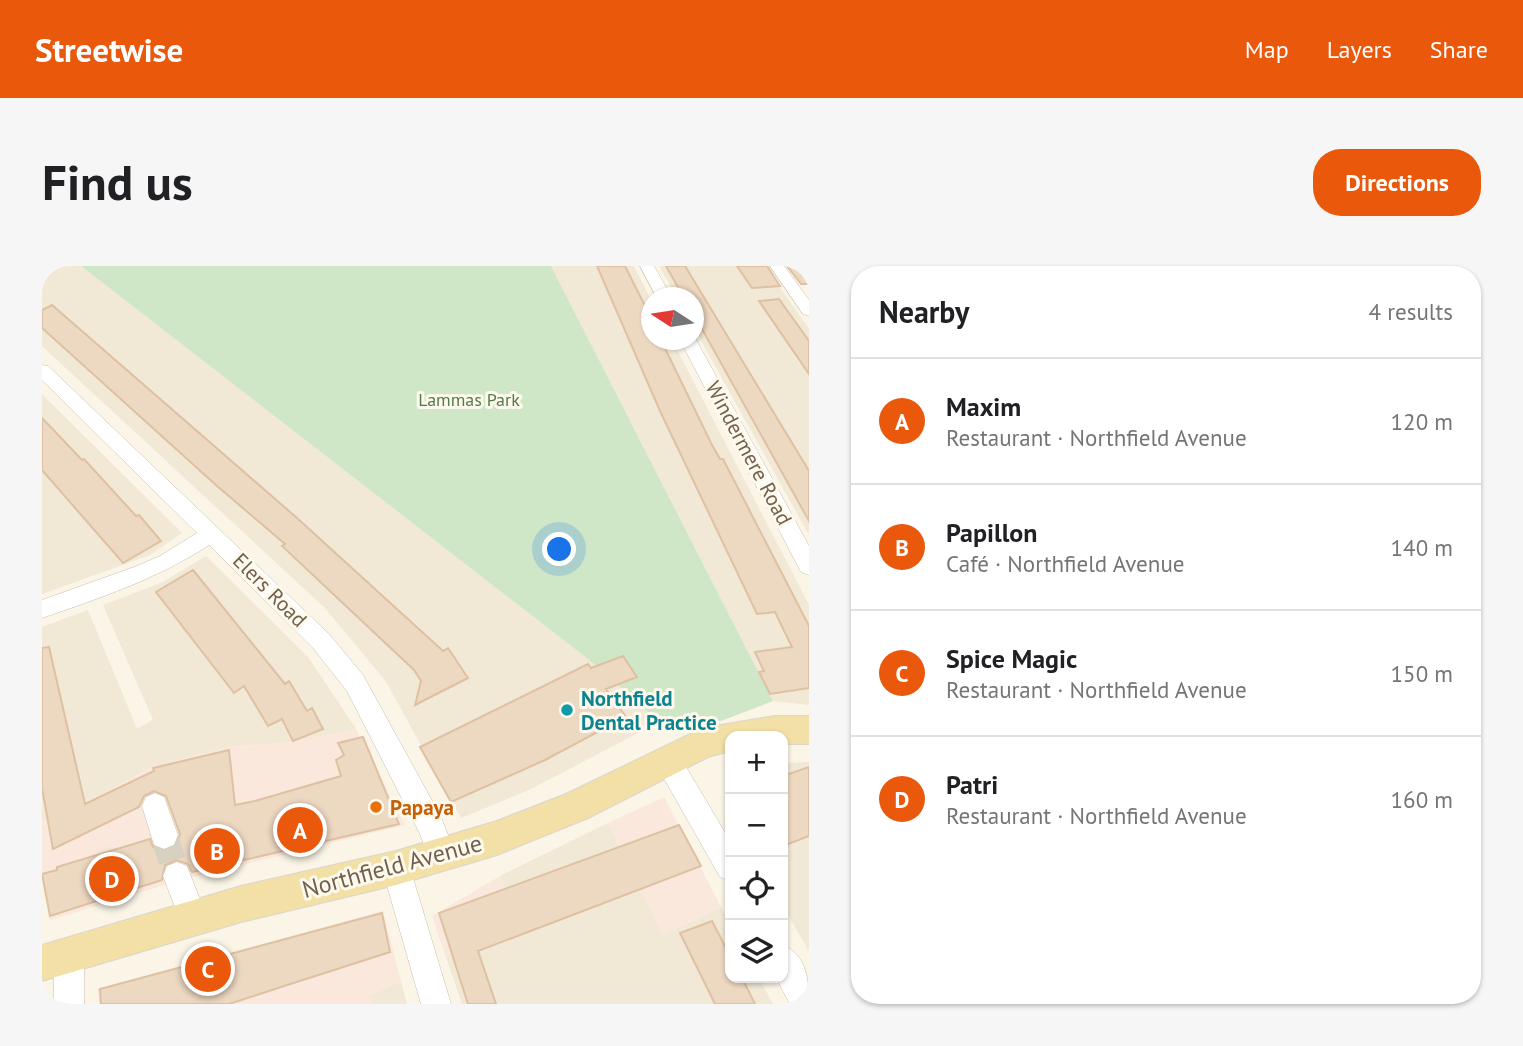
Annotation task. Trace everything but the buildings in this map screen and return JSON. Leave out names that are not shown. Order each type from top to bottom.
[{"type":"main road","name":"Northfield Avenue","points":[[769,731],[809,730]]},
{"type":"main road","name":"Northfield Avenue","points":[[55,959],[193,918],[396,869],[497,838],[576,806],[703,743],[725,739]]},
{"type":"street","points":[[647,266],[659,287]]},
{"type":"street","points":[[777,266],[809,311]]},
{"type":"street","name":"Windermere Road","points":[[693,350],[809,566]]},
{"type":"street","name":"Elers Road","points":[[42,370],[321,641],[355,683],[431,827],[441,853]]},
{"type":"street","points":[[42,609],[145,572],[211,534]]},
{"type":"street","points":[[667,759],[725,858]]},
{"type":"street","points":[[155,806],[164,835]]},
{"type":"street","points":[[396,869],[436,1004]]},
{"type":"street","points":[[177,876],[193,918]]},
{"type":"street","points":[[55,959],[69,1004]]},
{"type":"street","points":[[788,969],[807,1004]]},
{"type":"shaded area","points":[[42,266],[81,266],[593,663],[659,722],[531,789],[461,818],[385,680],[325,608],[42,346]]},
{"type":"shaded area","points":[[551,266],[634,266],[644,287],[641,287],[641,350],[677,350],[809,605],[809,705],[773,701]]},
{"type":"shaded area","points":[[659,266],[765,266],[809,329],[809,535],[704,346],[704,287],[671,287]]},
{"type":"shaded area","points":[[42,394],[182,533],[150,555],[42,594]]},
{"type":"shaded area","points":[[206,556],[308,657],[356,729],[290,742],[230,747],[152,767],[103,794],[42,821],[42,627],[88,610],[137,729],[153,720],[103,605],[163,582]]},
{"type":"shaded area","points":[[356,729],[405,825],[188,878],[50,920],[42,875],[42,821],[103,794],[152,767],[230,747],[290,742]]},
{"type":"shaded area","points":[[809,762],[809,951],[788,915],[788,763]]},
{"type":"shaded area","points":[[664,797],[721,907],[663,935],[608,823]]},
{"type":"shaded area","points":[[608,823],[663,935],[721,907],[725,915],[725,983],[762,983],[773,1004],[462,1004],[446,957],[522,931],[500,876]]},
{"type":"shaded area","points":[[500,876],[522,931],[446,957],[432,916]]},
{"type":"shaded area","points":[[383,911],[401,981],[370,995],[371,1004],[99,1004],[97,989]]},
{"type":"shaded area","points":[[401,981],[407,1004],[371,1004],[370,995]]},
{"type":"green space","name":"Lammas Park","points":[[81,266],[551,266],[773,701],[713,724],[659,722],[593,663]]},
{"type":"tunnel","points":[[164,835],[177,876]]},
{"type":"place","name":"Northfield Dental Practice","points":[[567,710]]},
{"type":"place","name":"Papaya","points":[[376,807]]},
{"type":"place","name":"Maxim","points":[[300,830]]},
{"type":"place","name":"Papillon","points":[[217,851]]},
{"type":"place","name":"Patri","points":[[112,879]]},
{"type":"place","name":"Spice Magic","points":[[208,969]]}]
